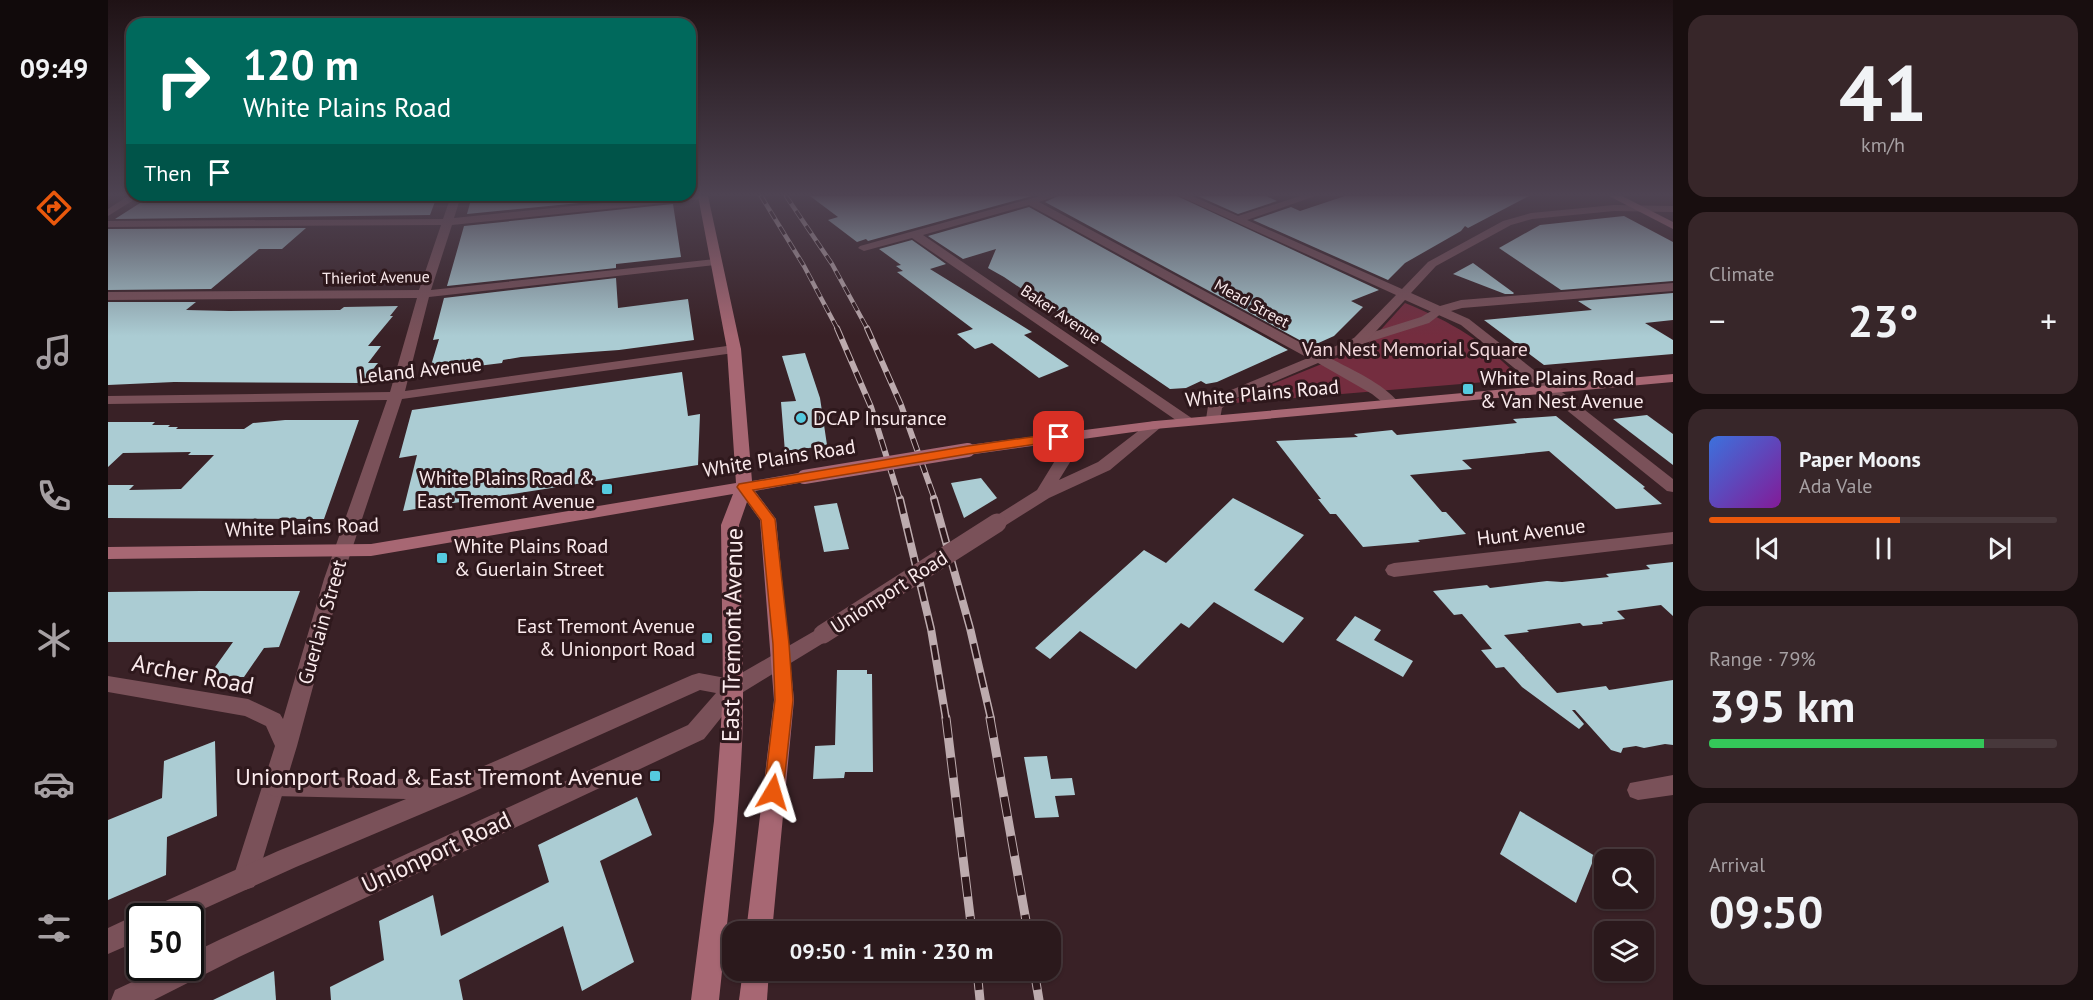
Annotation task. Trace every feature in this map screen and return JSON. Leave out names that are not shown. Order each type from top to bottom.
[{"type":"main road","name":"East Tremont Avenue","points":[[705,1000],[726,821],[733,688],[730,525],[744,487],[734,349],[711,243]]},
{"type":"main road","name":"White Plains Road","points":[[108,554],[371,550],[968,450],[1059,437],[1213,419],[1673,378]]},
{"type":"main road","name":"East Tremont Avenue","points":[[744,487],[768,519],[784,700],[760,921]]},
{"type":"main road","points":[[753,1000],[755,981]]},
{"type":"street","name":"Guerlain Street","points":[[245,878],[342,552],[396,396],[424,294],[441,243]]},
{"type":"street","points":[[864,248],[883,243]]},
{"type":"street","name":"Baker Avenue","points":[[927,243],[1188,422]]},
{"type":"street","name":"Mead Street","points":[[1106,243],[1370,387],[1392,404]]},
{"type":"street","points":[[1288,243],[1472,326],[1673,486]]},
{"type":"street","points":[[1359,341],[1420,274],[1437,261],[1471,243]]},
{"type":"street","name":"Thieriot Avenue","points":[[108,296],[424,294],[715,262]]},
{"type":"street","points":[[1213,419],[1215,406],[1229,396],[1359,341],[1425,320],[1440,310],[1461,304],[1673,287]]},
{"type":"street","name":"Leland Avenue","points":[[108,400],[396,396],[734,349]]},
{"type":"street","name":"Unionport Road","points":[[125,1000],[250,939],[696,732],[733,688],[823,634],[1043,494],[1104,466],[1155,425]]},
{"type":"street","name":"Unionport Road","points":[[1043,494],[1064,459],[1059,437]]},
{"type":"street","name":"Hunt Avenue","points":[[1394,570],[1673,538]]},
{"type":"street","points":[[190,903],[456,789],[699,681],[733,688]]},
{"type":"street","name":"Archer Road","points":[[108,684],[248,708],[273,720],[286,746]]},
{"type":"street","points":[[1638,790],[1673,785]]},
{"type":"street","points":[[273,786],[456,789]]},
{"type":"street","points":[[108,941],[126,933]]},
{"type":"green space","name":"Van Nest Memorial Square","points":[[1405,303],[1467,334],[1494,354],[1521,379],[1235,403],[1233,400],[1366,346]]},
{"type":"building","points":[[108,243],[289,243],[282,249],[259,249],[211,289],[108,290]]},
{"type":"building","points":[[459,243],[679,243],[681,257],[616,264],[616,268],[447,286]]},
{"type":"building","points":[[902,243],[916,243],[946,264],[930,269],[1032,332],[1024,335],[1069,366],[1039,378],[992,343],[975,349],[957,334],[973,329],[897,272],[903,271],[896,266],[901,265],[879,249]]},
{"type":"building","points":[[938,243],[1094,243],[1288,350],[1217,382],[1206,384],[1201,381],[1186,388],[1170,389],[1072,322],[1065,309],[1057,311],[1050,308],[988,268],[996,249],[963,259]]},
{"type":"building","points":[[1120,243],[1277,243],[1379,290],[1351,301],[1363,307],[1334,336],[1314,345],[1305,343]]},
{"type":"building","points":[[1304,243],[1441,243],[1405,263],[1388,280]]},
{"type":"building","points":[[1509,243],[1673,243],[1673,281],[1561,290],[1499,248]]},
{"type":"building","points":[[1473,263],[1514,293],[1505,294],[1453,274]]},
{"type":"building","points":[[616,278],[618,308],[688,299],[694,340],[619,350],[521,357],[503,360],[502,363],[429,372],[439,339],[433,340],[444,298]]},
{"type":"building","points":[[1673,293],[1673,320],[1645,323],[1673,340],[1673,354],[1544,365],[1484,320],[1592,310],[1578,301]]},
{"type":"building","points":[[108,302],[196,302],[186,310],[229,311],[340,310],[344,307],[398,306],[390,316],[393,316],[368,346],[381,346],[368,363],[378,363],[362,383],[174,382],[108,385]]},
{"type":"building","points":[[805,353],[820,398],[827,445],[785,452],[781,402],[796,401],[782,356]]},
{"type":"building","points":[[682,372],[688,416],[700,414],[698,465],[403,511],[417,455],[399,458],[412,410]]},
{"type":"building","points":[[1647,415],[1673,434],[1673,465],[1613,419]]},
{"type":"building","points":[[1556,416],[1645,487],[1643,488],[1662,504],[1616,509],[1549,451],[1462,460],[1472,469],[1410,475],[1442,512],[1446,512],[1466,534],[1418,540],[1420,542],[1363,547],[1336,514],[1330,514],[1276,441],[1358,437],[1354,434],[1392,430],[1397,435],[1517,423],[1513,419]]},
{"type":"building","points":[[285,420],[359,420],[324,519],[108,518],[108,485],[134,485],[129,490],[181,489],[214,455],[188,455],[191,452],[123,453],[108,467],[108,422],[155,422],[152,425],[170,425],[168,427],[178,427],[176,429],[244,429],[253,423]]},
{"type":"building","points":[[981,478],[997,498],[964,518],[951,483]]},
{"type":"building","points":[[1233,498],[1304,535],[1254,590],[1304,618],[1283,643],[1214,602],[1189,628],[1181,623],[1136,669],[1080,631],[1050,659],[1035,648],[1144,550],[1166,563]]},
{"type":"building","points":[[837,503],[849,549],[824,552],[814,506]]},
{"type":"building","points":[[1673,562],[1673,616],[1661,605],[1617,611],[1625,619],[1602,622],[1603,624],[1583,626],[1580,623],[1504,635],[1557,693],[1606,686],[1609,690],[1673,680],[1673,745],[1623,748],[1621,753],[1611,750],[1575,710],[1572,710],[1584,724],[1579,729],[1522,687],[1504,667],[1496,668],[1481,650],[1492,649],[1462,614],[1454,615],[1433,591],[1609,577],[1606,574],[1650,569],[1646,565]]},
{"type":"building","points":[[300,591],[279,647],[264,648],[244,677],[208,677],[233,642],[108,642],[108,592]]},
{"type":"building","points":[[1355,616],[1381,630],[1374,640],[1413,661],[1403,677],[1336,640]]},
{"type":"building","points":[[837,670],[867,670],[867,674],[872,674],[873,772],[845,772],[844,778],[813,779],[815,746],[835,745]]},
{"type":"building","points":[[215,741],[217,816],[167,837],[166,875],[108,900],[108,820],[162,798],[164,761]]},
{"type":"building","points":[[1047,756],[1051,779],[1072,778],[1075,795],[1055,796],[1059,817],[1035,818],[1024,757]]},
{"type":"building","points":[[637,797],[652,835],[600,861],[634,962],[582,991],[563,926],[459,980],[463,1000],[331,1000],[330,987],[384,960],[379,921],[433,895],[441,936],[549,882],[538,845]]},
{"type":"building","points":[[1520,811],[1594,855],[1594,858],[1576,903],[1500,854]]},
{"type":"building","points":[[274,971],[276,1000],[213,1000]]},
{"type":"railway","points":[[790,243],[837,329]]},
{"type":"railway","points":[[818,243],[832,264],[867,329]]},
{"type":"railway","points":[[837,329],[871,407],[900,500]]},
{"type":"railway","points":[[867,329],[901,405],[935,500]]},
{"type":"railway","points":[[900,499],[931,629],[946,719]]},
{"type":"railway","points":[[934,499],[970,628],[991,719]]},
{"type":"railway","points":[[946,718],[971,921]]},
{"type":"railway","points":[[990,718],[1026,921]]},
{"type":"railway","points":[[978,981],[980,1000]]},
{"type":"railway","points":[[1036,981],[1039,1000]]},
{"type":"place","name":"White Plains Road & Van Nest Avenue","points":[[1468,389]]},
{"type":"place","name":"DCAP Insurance","points":[[801,418]]},
{"type":"place","name":"White Plains Road & East Tremont Avenue","points":[[607,489]]},
{"type":"place","name":"White Plains Road & Guerlain Street","points":[[442,558]]},
{"type":"place","name":"East Tremont Avenue & Unionport Road","points":[[707,638]]},
{"type":"place","name":"Unionport Road & East Tremont Avenue","points":[[655,776]]},
{"type":"route","points":[[773,792],[784,700],[781,644],[768,519],[744,487],[1059,437]]}]
